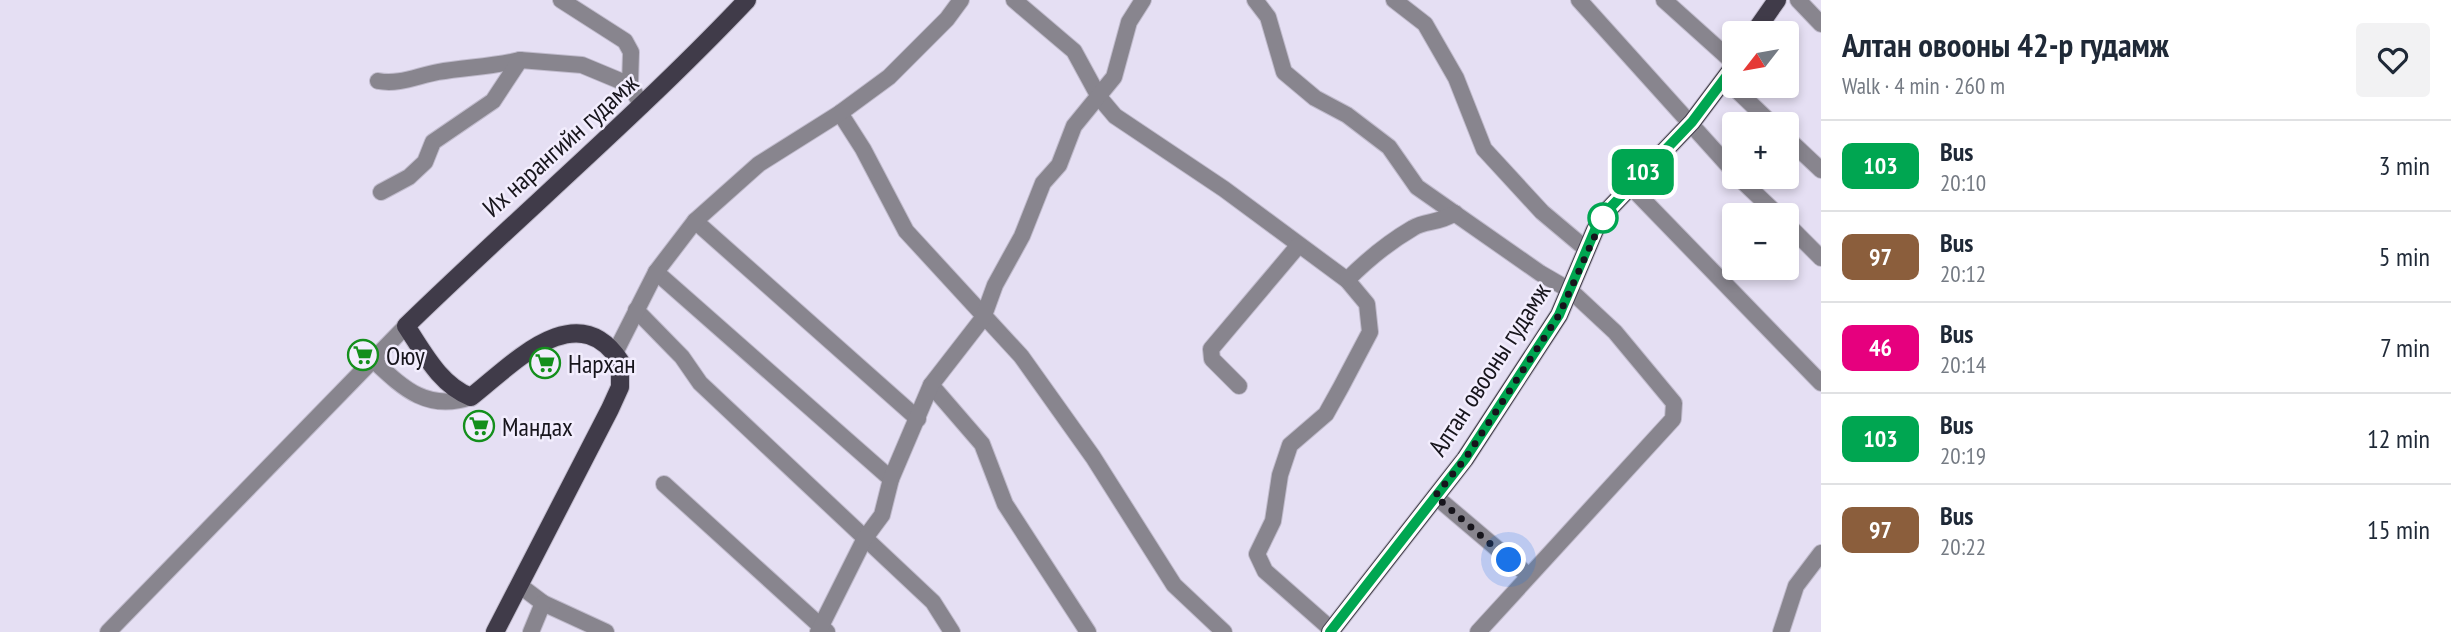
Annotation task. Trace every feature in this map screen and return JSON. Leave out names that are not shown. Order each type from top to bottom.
[{"type":"main road","name":"Их нарангийн гудамж","points":[[406,326],[513,222],[642,107],[747,0]]},
{"type":"main road","points":[[1762,21],[1777,0]]},
{"type":"main road","name":"Алтан овооны гудамж","points":[[1331,631],[1465,459],[1559,315],[1586,249],[1607,211],[1692,122],[1722,81]]},
{"type":"main road","points":[[406,326],[435,369],[457,392],[471,397],[536,345],[554,336],[582,334],[615,354],[620,361],[620,387],[495,632]]},
{"type":"street","points":[[561,0],[625,41],[631,52],[630,85],[642,107]]},
{"type":"street","points":[[615,354],[656,272],[695,221],[759,164],[840,113],[889,76],[947,19],[961,0]]},
{"type":"street","points":[[1014,0],[1074,51],[1099,97],[1115,117],[1224,189],[1347,280],[1367,304],[1370,332],[1325,414],[1290,445],[1280,475],[1273,521],[1257,554],[1265,571],[1331,631]]},
{"type":"street","points":[[664,484],[822,629],[865,538],[882,516],[891,480],[931,385],[983,318],[995,285],[1021,236],[1043,183],[1059,165],[1074,126],[1114,77],[1129,22],[1143,0]]},
{"type":"street","points":[[1255,0],[1268,17],[1284,72],[1315,98],[1347,115],[1390,147],[1418,187],[1540,273],[1571,290],[1615,332],[1674,403],[1673,419],[1478,632]]},
{"type":"street","points":[[1394,0],[1425,24],[1456,78],[1484,149],[1542,212],[1586,249]]},
{"type":"street","points":[[1579,0],[1722,158]]},
{"type":"street","points":[[1664,0],[1722,60]]},
{"type":"street","points":[[1798,0],[1821,24]]},
{"type":"street","points":[[378,81],[392,83],[440,72],[488,68],[520,60],[582,65],[630,85]]},
{"type":"street","points":[[381,192],[409,177],[425,162],[433,142],[493,101],[520,60]]},
{"type":"street","points":[[840,113],[863,149],[906,231],[983,318],[1021,356],[1094,457],[1174,585],[1224,632]]},
{"type":"street","points":[[1799,149],[1821,170]]},
{"type":"street","points":[[1630,186],[1821,383]]},
{"type":"street","points":[[1751,189],[1765,203]]},
{"type":"street","points":[[1347,280],[1369,258],[1416,226],[1440,222],[1455,213]]},
{"type":"street","points":[[695,221],[918,419]]},
{"type":"street","points":[[1799,236],[1821,258]]},
{"type":"street","points":[[1239,386],[1212,359],[1211,349],[1298,246]]},
{"type":"street","points":[[656,272],[891,480]]},
{"type":"street","points":[[636,310],[682,357],[700,383],[933,602],[952,632]]},
{"type":"street","points":[[108,632],[406,326]]},
{"type":"street","points":[[373,359],[410,392],[453,403],[471,397]]},
{"type":"street","points":[[931,385],[982,444],[1005,504],[1088,632]]},
{"type":"street","points":[[1435,496],[1528,575]]},
{"type":"street","points":[[1781,632],[1796,586],[1821,553]]},
{"type":"street","points":[[519,585],[543,603],[606,632]]},
{"type":"street","points":[[531,632],[543,603]]},
{"type":"bus line","name":"103","points":[[1330,632],[1465,459],[1559,315],[1586,249],[1607,211],[1692,122],[1722,82]]},
{"type":"place","name":"Оюу","points":[[363,355]]},
{"type":"place","name":"Нархан","points":[[545,363]]},
{"type":"place","name":"Мандах","points":[[479,426]]},
{"type":"route","points":[[1509,560],[1435,496],[1465,459],[1559,315],[1586,249],[1603,218]]}]
